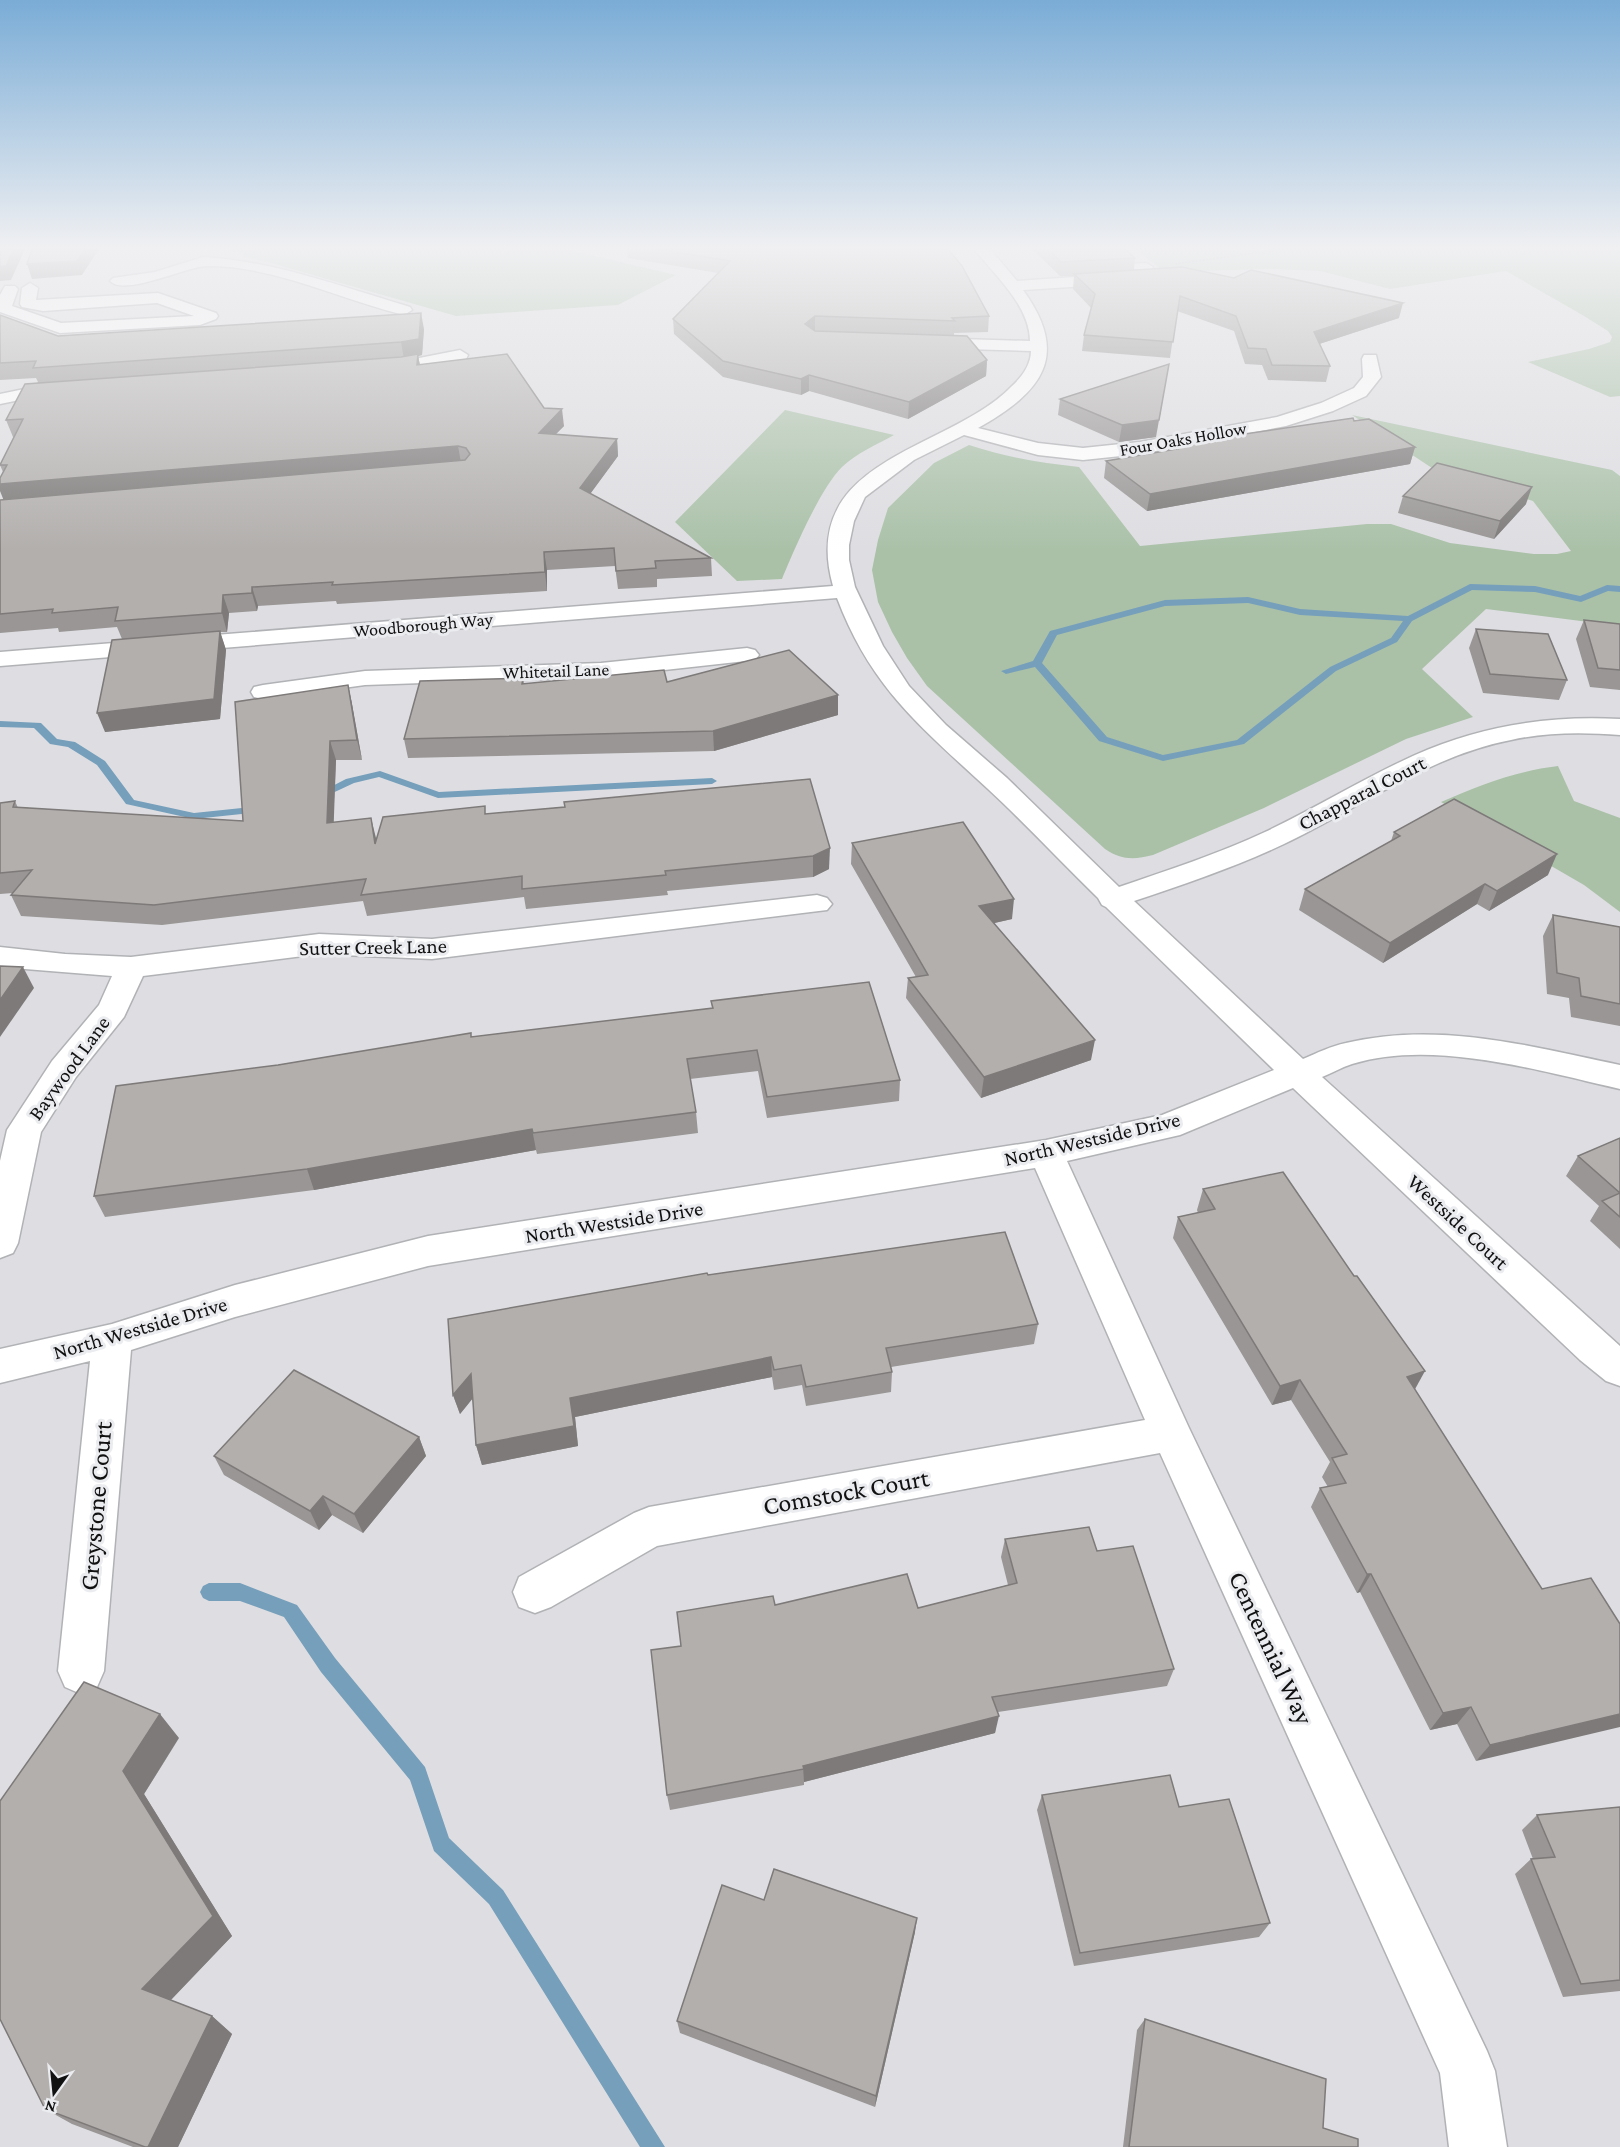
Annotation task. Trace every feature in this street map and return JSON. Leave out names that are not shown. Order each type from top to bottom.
[{"type":"street","points":[[1040,349],[1038,363],[1022,387],[1003,407],[965,430],[908,455],[857,492],[840,532],[837,566],[872,649],[898,690],[1013,798],[1112,899],[1298,1074]]},
{"type":"street","points":[[359,369],[404,366],[460,355]]},
{"type":"street","name":"Four Oaks Hollow","points":[[965,430],[1038,449],[1083,454],[1140,448],[1281,422],[1327,406],[1360,392],[1372,377],[1370,359]]},
{"type":"street","points":[[0,399],[34,392],[81,388]]},
{"type":"street","name":"Woodborough Way","points":[[0,659],[371,653],[847,591]]},
{"type":"street","name":"Whitetail Lane","points":[[263,692],[371,653],[601,670],[747,655]]},
{"type":"street","name":"Chapparal Court","points":[[1112,899],[1217,863],[1274,838],[1438,755],[1476,741],[1513,731],[1556,726],[1620,727]]},
{"type":"street","name":"Sutter Creek Lane","points":[[0,957],[65,964],[132,967],[319,944],[432,949],[817,904]]},
{"type":"street","name":"Baywood Lane","points":[[0,1243],[24,1130],[64,1069],[113,1009],[132,967]]},
{"type":"street","name":"North Westside Drive","points":[[0,1366],[112,1340],[235,1301],[428,1251],[1046,1153],[1168,1126],[1346,1054],[1375,1047],[1417,1043],[1477,1048],[1620,1077]]},
{"type":"street","name":"Westside Court","points":[[1298,1074],[1594,1348],[1620,1369]]},
{"type":"street","name":"Centennial Way","points":[[1046,1153],[1171,1433],[1467,2071],[1478,2147]]},
{"type":"street","name":"Greystone Court","points":[[81,1671],[112,1340]]},
{"type":"street","name":"Comstock Court","points":[[535,1592],[650,1527],[1171,1433]]},
{"type":"green space","points":[[1588,349],[1620,349],[1620,396],[1610,397],[1528,362]]},
{"type":"green space","points":[[785,410],[894,435],[854,458],[834,477],[808,520],[782,579],[737,581],[675,522]]},
{"type":"green space","points":[[1352,415],[1612,470],[1620,476],[1620,626],[1486,609],[1422,669],[1473,717],[1406,739],[1264,808],[1153,855],[1134,858],[1122,857],[1105,849],[927,686],[907,658],[878,602],[872,570],[888,508],[934,463],[969,445],[1023,459],[1079,467],[1140,546],[1367,524],[1391,524],[1450,543],[1534,554],[1557,554],[1571,551],[1533,501],[1441,474]]},
{"type":"green space","points":[[1558,766],[1574,801],[1620,818],[1620,912],[1584,885],[1441,802],[1527,771]]},
{"type":"building","points":[[0,349],[299,349],[33,368],[36,361],[0,363]]},
{"type":"building","points":[[709,349],[978,349],[987,360],[909,402],[809,375],[801,379],[723,361]]},
{"type":"building","points":[[1266,349],[1322,349],[1330,366],[1272,365]]},
{"type":"building","points":[[418,354],[417,365],[507,354],[544,408],[562,409],[539,433],[617,439],[580,488],[711,558],[655,561],[656,568],[616,571],[614,548],[544,552],[545,572],[332,585],[333,582],[252,587],[252,593],[223,595],[222,613],[115,621],[118,607],[52,613],[53,609],[0,614],[0,500],[465,460],[470,454],[466,448],[458,446],[0,484],[0,478],[7,465],[0,465],[23,419],[6,420],[25,384]]},
{"type":"building","points":[[1169,364],[1159,420],[1122,425],[1060,399]]},
{"type":"building","points":[[1353,418],[1354,421],[1369,419],[1415,447],[1150,494],[1106,461],[1177,449],[1169,445]]},
{"type":"building","points":[[1437,463],[1532,487],[1500,521],[1403,496]]},
{"type":"building","points":[[1584,620],[1620,624],[1620,670],[1598,668]]},
{"type":"building","points":[[1476,629],[1548,634],[1567,680],[1490,674]]},
{"type":"building","points":[[220,631],[214,699],[97,713],[112,640]]},
{"type":"building","points":[[789,650],[838,695],[713,731],[404,739],[420,681],[523,678],[522,684],[664,670],[667,682]]},
{"type":"building","points":[[348,685],[357,740],[330,741],[327,823],[371,818],[375,844],[383,817],[485,806],[485,814],[565,807],[564,802],[810,779],[830,848],[813,856],[665,871],[666,875],[522,889],[522,876],[361,895],[366,879],[154,905],[11,895],[32,870],[0,873],[0,803],[15,801],[13,807],[243,821],[235,702]]},
{"type":"building","points":[[1454,799],[1557,854],[1497,891],[1485,884],[1390,943],[1305,889],[1400,836],[1394,832]]},
{"type":"building","points":[[963,822],[1014,899],[979,906],[1095,1040],[984,1077],[908,978],[928,975],[852,843]]},
{"type":"building","points":[[1553,915],[1620,927],[1620,1004],[1581,996],[1579,978],[1557,973]]},
{"type":"building","points":[[0,966],[23,967],[0,1000]]},
{"type":"building","points":[[869,982],[900,1080],[767,1097],[757,1050],[687,1059],[696,1112],[533,1133],[532,1129],[307,1169],[94,1196],[116,1086],[278,1065],[471,1033],[471,1037],[713,1008],[711,1001]]},
{"type":"building","points":[[1620,1138],[1620,1193],[1578,1156]]},
{"type":"building","points":[[1283,1172],[1354,1276],[1357,1276],[1425,1371],[1407,1377],[1542,1589],[1591,1578],[1620,1624],[1620,1714],[1490,1745],[1471,1707],[1443,1713],[1371,1574],[1367,1574],[1320,1488],[1346,1483],[1332,1458],[1347,1454],[1300,1380],[1280,1386],[1178,1217],[1215,1209],[1203,1189]]},
{"type":"building","points":[[1620,1193],[1620,1217],[1602,1201]]},
{"type":"building","points":[[1005,1232],[1038,1324],[886,1348],[892,1372],[806,1387],[801,1365],[774,1370],[771,1357],[570,1398],[574,1426],[476,1445],[471,1374],[453,1395],[448,1319],[707,1273],[708,1275]]},
{"type":"building","points":[[294,1370],[419,1437],[354,1514],[323,1496],[310,1511],[214,1456]]},
{"type":"building","points":[[1089,1527],[1097,1551],[1133,1546],[1174,1669],[992,1697],[999,1716],[803,1766],[804,1769],[667,1795],[651,1650],[681,1646],[677,1612],[773,1596],[775,1605],[907,1574],[918,1608],[1017,1583],[1005,1539]]},
{"type":"building","points":[[84,1682],[160,1714],[123,1771],[213,1916],[142,1989],[212,2016],[148,2147],[45,2109],[0,2019],[0,1801]]},
{"type":"building","points":[[1170,1775],[1179,1807],[1229,1799],[1270,1923],[1080,1953],[1042,1795]]},
{"type":"building","points":[[1620,1807],[1620,1980],[1581,1984],[1531,1859],[1555,1857],[1537,1815]]},
{"type":"building","points":[[774,1869],[917,1918],[876,2096],[677,2021],[722,1885],[764,1900]]},
{"type":"building","points":[[1145,2019],[1326,2079],[1323,2128],[1358,2139],[1358,2147],[1129,2147]]},
{"type":"waterway","points":[[1037,663],[1053,633],[1165,603],[1248,600],[1300,612],[1410,619],[1470,587],[1535,589],[1581,599],[1607,588],[1620,589]]},
{"type":"waterway","points":[[1037,663],[1103,739],[1163,758],[1240,742],[1333,669],[1394,640],[1409,619]]},
{"type":"waterway","points":[[1006,671],[1037,663]]},
{"type":"waterway","points":[[0,724],[37,725],[54,742],[71,744],[101,763],[130,802],[194,816],[261,809]]},
{"type":"waterway","points":[[320,795],[350,781],[380,774],[438,795],[712,781]]},
{"type":"waterway","points":[[209,1592],[240,1592],[290,1611],[328,1665],[418,1774],[441,1844],[496,1897],[653,2147]]}]
